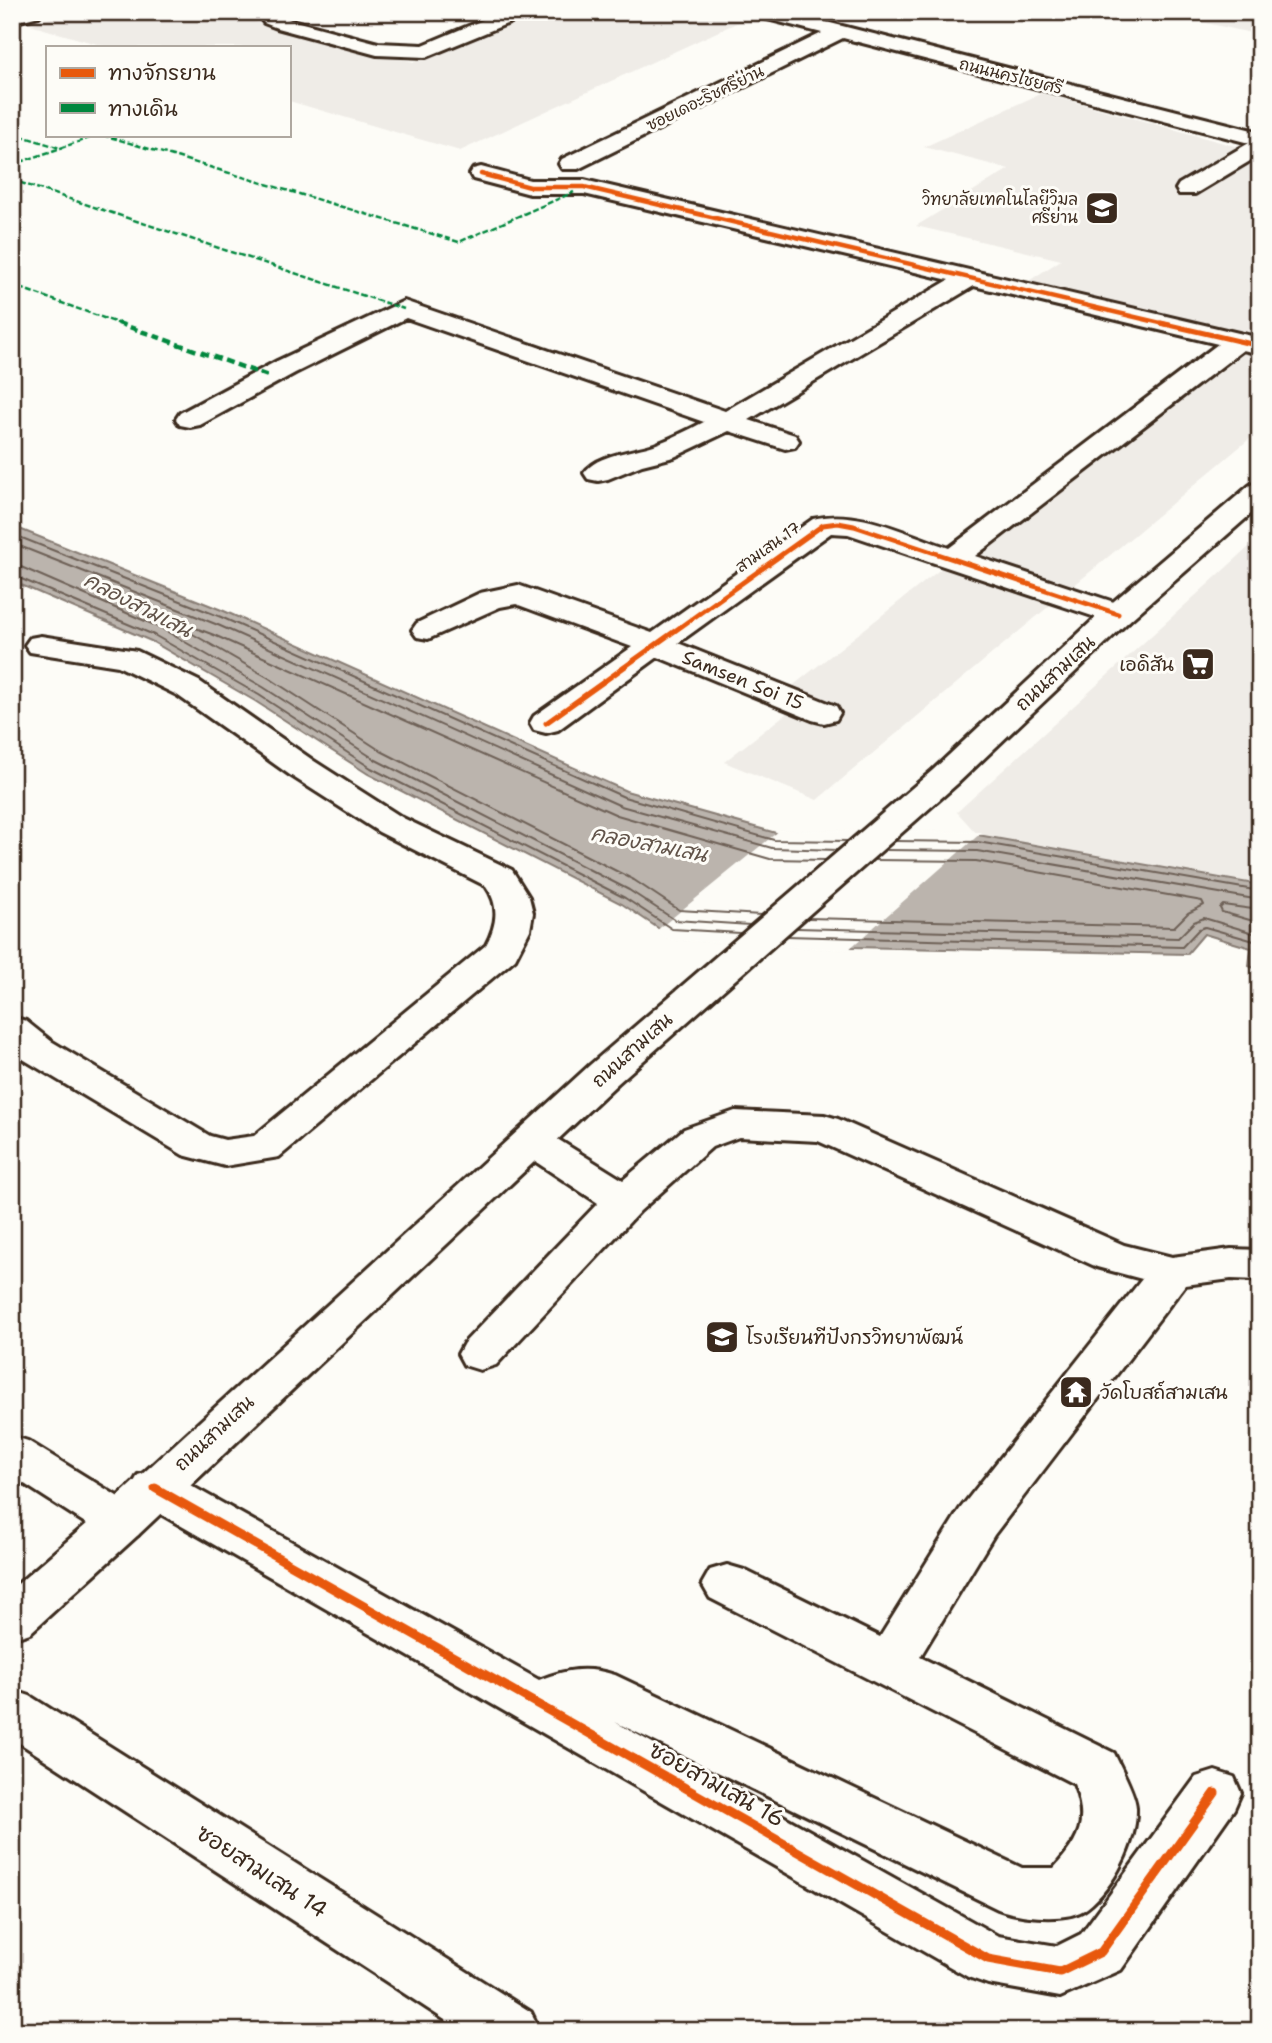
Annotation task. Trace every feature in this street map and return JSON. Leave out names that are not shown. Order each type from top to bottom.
[{"type":"street","points":[[12,17],[32,12]]},
{"type":"street","points":[[273,12],[271,19],[284,24],[393,52],[426,51],[519,12]]},
{"type":"street","name":"ถนนนครไชยศรี","points":[[763,12],[1260,139]]},
{"type":"street","name":"ซอยเดอะริชศรีย่าน","points":[[570,164],[840,32]]},
{"type":"street","points":[[1186,190],[1260,146]]},
{"type":"street","points":[[481,174],[530,187],[584,187],[1249,344]]},
{"type":"street","points":[[598,473],[632,458],[664,451],[726,422],[969,279]]},
{"type":"street","points":[[190,419],[286,367],[404,309],[785,441]]},
{"type":"street","points":[[953,559],[1249,344]]},
{"type":"street","name":"ถนนสามเสน","points":[[12,1619],[532,1141],[725,968],[945,777],[1118,614],[1260,491]]},
{"type":"street","name":"สามเสน 17","points":[[547,723],[824,525],[838,523],[854,526],[1118,614]]},
{"type":"street","name":"Samsen Soi 15","points":[[428,630],[491,599],[518,594],[655,645],[824,713]]},
{"type":"street","points":[[12,1029],[37,1050],[197,1146],[225,1153],[265,1148],[502,951],[513,930],[516,910],[511,893],[499,878],[391,825],[302,768],[188,688],[126,658],[41,645]]},
{"type":"street","points":[[480,1354],[625,1201],[698,1138],[735,1124],[824,1128],[1112,1257],[1172,1272],[1231,1264],[1260,1265]]},
{"type":"street","points":[[532,1141],[625,1201]]},
{"type":"street","points":[[889,1665],[978,1522],[1172,1272]]},
{"type":"street","name":"ซอยสามเสน 16","points":[[12,1453],[138,1505],[540,1706],[988,1959],[1060,1972],[1101,1952],[1215,1793]]},
{"type":"street","points":[[540,1706],[554,1693],[597,1690],[1017,1892],[1067,1892],[1100,1854],[1110,1807],[1095,1769],[727,1584]]},
{"type":"street","name":"ซอยสามเสน 14","points":[[12,1711],[511,2031]]},
{"type":"shaded area","points":[[67,12],[282,12],[255,22],[414,62],[530,12],[717,12],[745,19],[460,151],[290,101],[290,46],[104,46],[30,25]]},
{"type":"shaded area","points":[[1157,12],[1260,12],[1260,35]]},
{"type":"shaded area","points":[[1042,93],[1260,153],[1260,430],[817,800],[724,762],[792,709],[772,702],[1236,336],[1021,286],[1061,260],[916,226],[1009,169],[924,147]]},
{"type":"shaded area","name":"เอดิสัน","points":[[1260,537],[1260,885],[978,835],[957,812]]},
{"type":"water","name":"คลองสามเสน","points":[[12,526],[224,611],[626,791],[776,833],[978,835],[1260,885],[1260,970],[1249,966],[1251,948],[1204,934],[1187,954],[852,947],[670,936],[622,904],[368,774],[255,701],[151,641],[12,581]]},
{"type":"pier","points":[[780,830],[982,832],[848,950],[670,940],[656,931]]},
{"type":"marked path","points":[[12,133],[60,148]]},
{"type":"marked path","points":[[12,165],[95,136]]},
{"type":"marked path","points":[[106,136],[459,242],[574,192]]},
{"type":"marked path","points":[[12,180],[404,309]]},
{"type":"marked path","points":[[12,285],[268,376]]},
{"type":"cycle path","points":[[481,174],[530,187],[584,187],[1260,346]]},
{"type":"cycle path","points":[[546,723],[823,525],[838,523],[854,526],[1118,614]]},
{"type":"cycle path","points":[[155,1488],[988,1959],[1060,1972],[1101,1952],[1215,1793]]},
{"type":"place","name":"วิทยาลัยเทคโนโลยีวิมล ศรีย่าน","points":[[1102,208]]},
{"type":"place","name":"เอดิสัน","points":[[1198,664]]},
{"type":"place","name":"โรงเรียนทีปังกรวิทยาพัฒน์","points":[[722,1337]]},
{"type":"place","name":"วัดโบสถ์สามเสน","points":[[1076,1392]]}]
